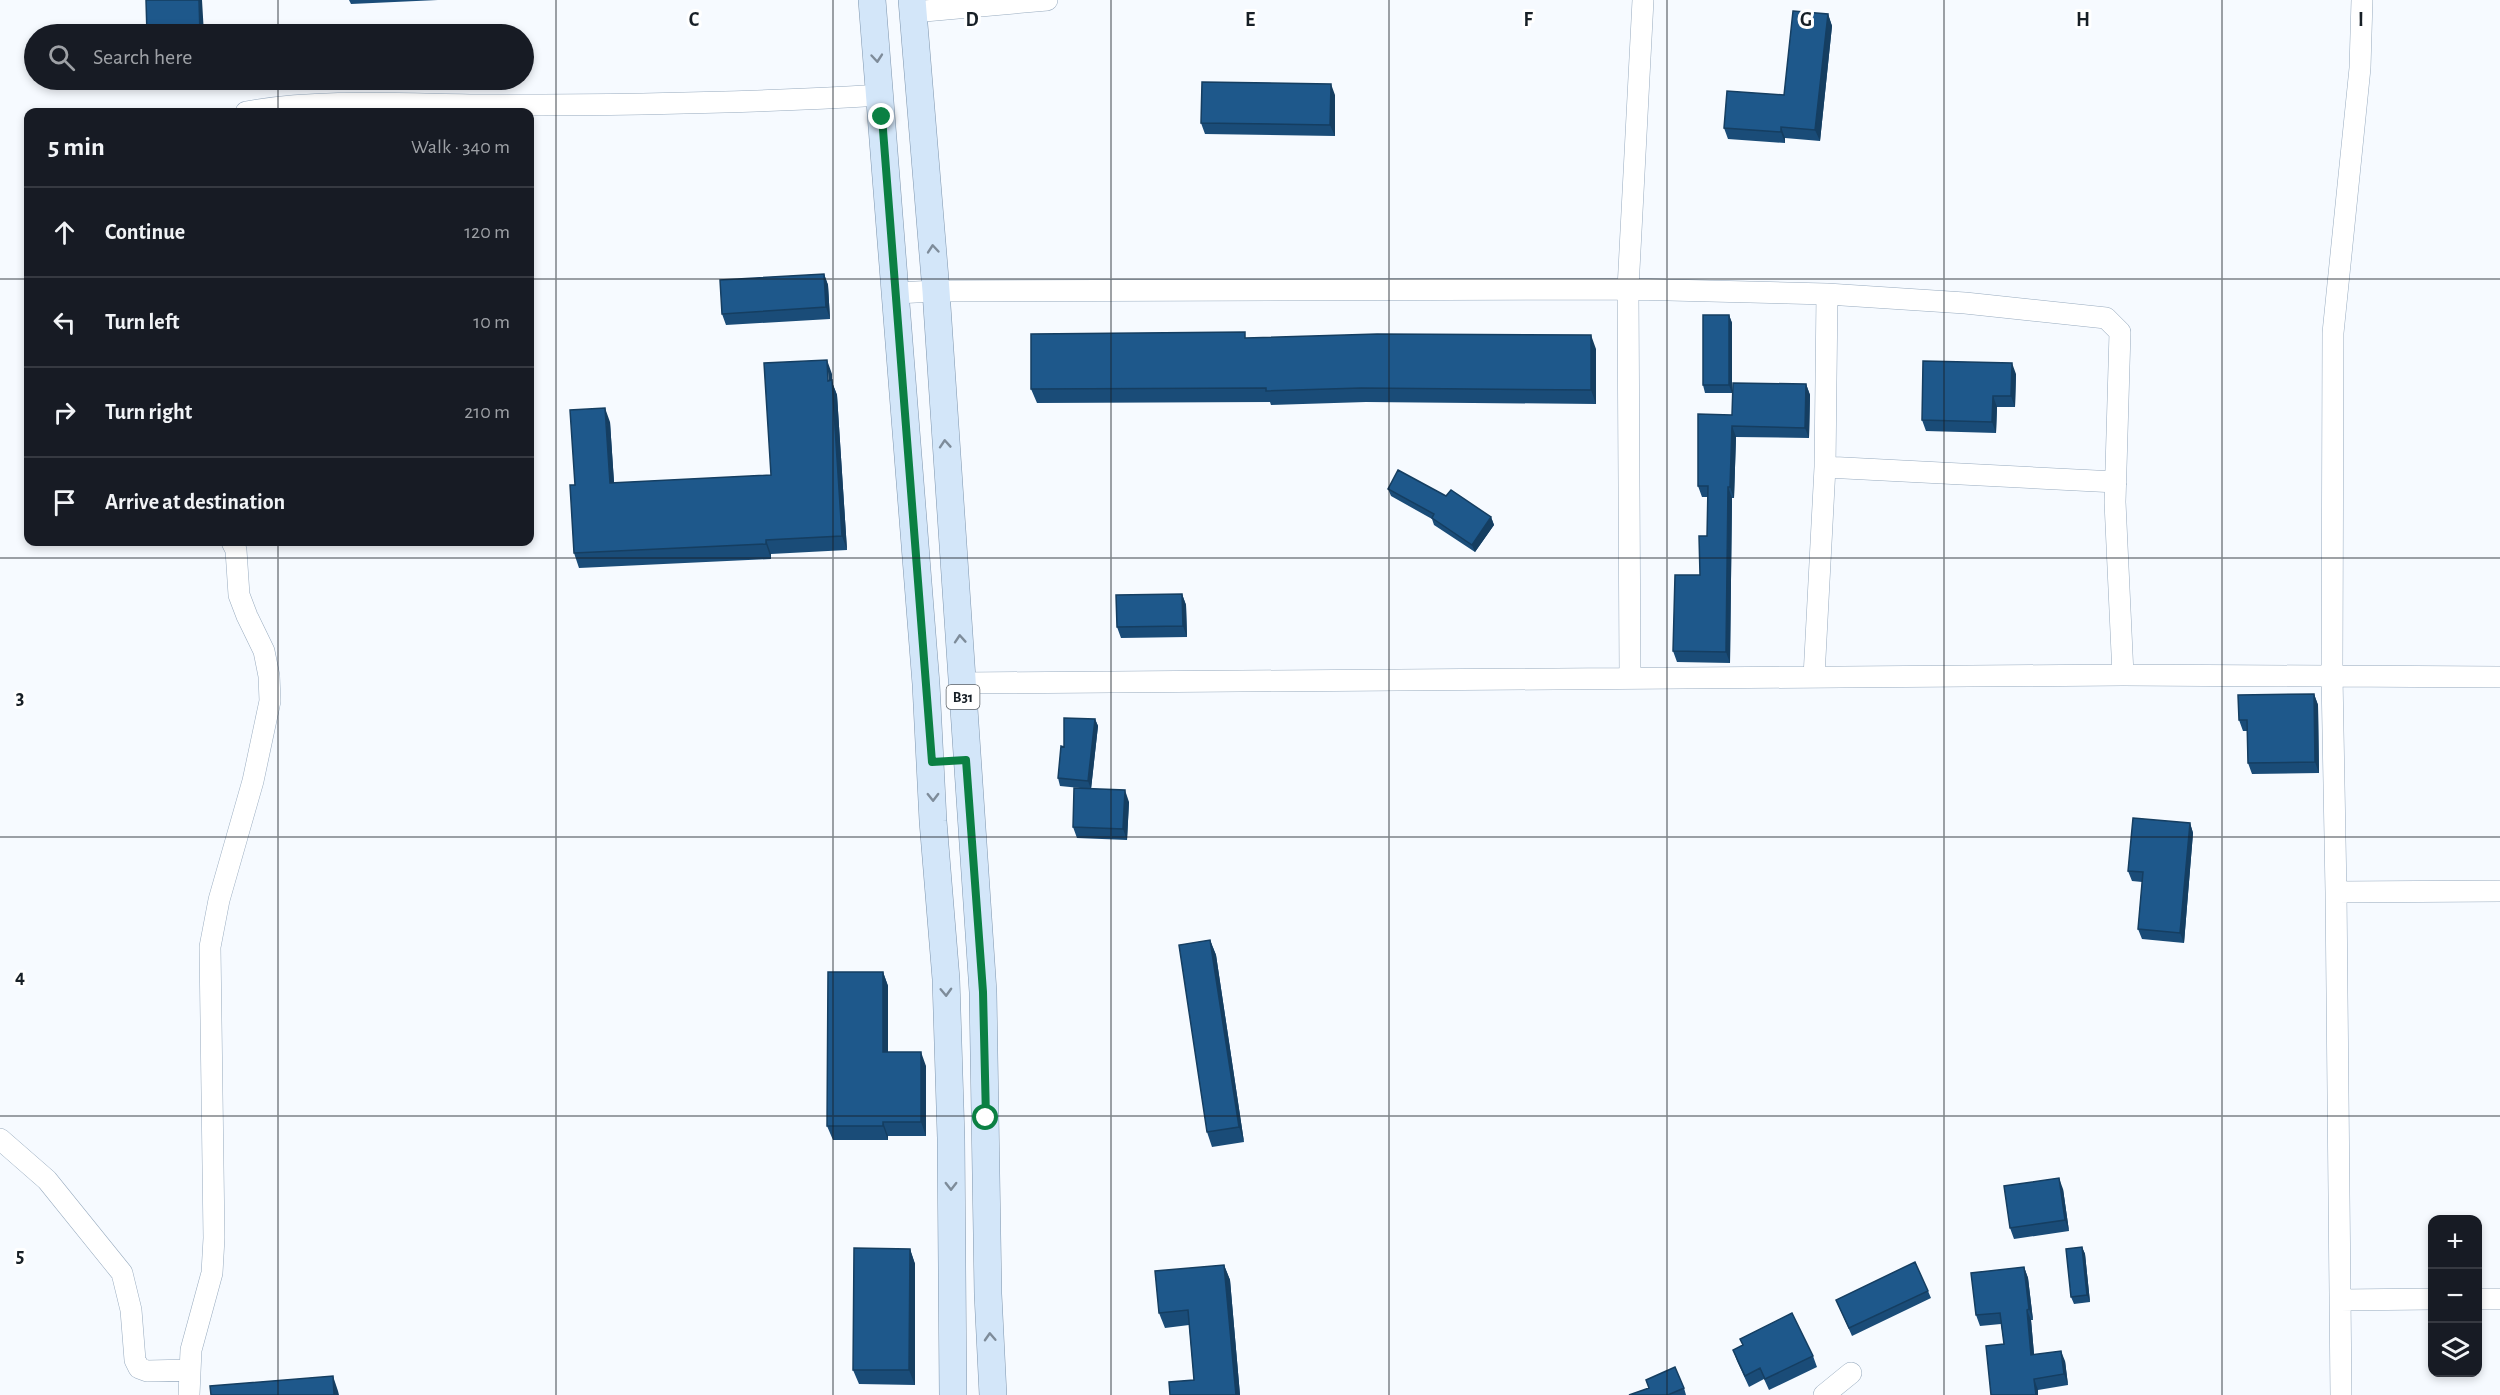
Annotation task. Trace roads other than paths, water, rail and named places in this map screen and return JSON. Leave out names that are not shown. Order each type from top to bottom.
[{"type":"main road","name":"B31","points":[[872,0],[932,762],[933,821],[946,979],[951,1138],[953,1395]]},
{"type":"main road","name":"B31","points":[[912,6],[936,291],[983,992],[987,1294],[993,1395]]},
{"type":"main road","points":[[932,762],[966,760]]},
{"type":"street","points":[[912,6],[1047,0]]},
{"type":"street","points":[[1630,677],[1628,289],[1643,0]]},
{"type":"street","points":[[2341,1395],[2332,676],[2333,333],[2360,68],[2362,0]]},
{"type":"street","points":[[276,108],[291,106],[573,105],[801,100],[880,95]]},
{"type":"street","points":[[896,293],[1628,289],[1827,294],[1965,303],[2106,318],[2120,332],[2116,482],[2123,675]]},
{"type":"street","points":[[1814,676],[1825,467],[1827,294]]},
{"type":"street","points":[[1825,467],[2116,482]]},
{"type":"street","points":[[189,1395],[191,1350],[212,1273],[214,1239],[210,947],[225,877],[253,781],[270,701],[269,676],[264,651],[239,594],[237,563],[233,546]]},
{"type":"street","points":[[963,683],[1814,676],[2500,677]]},
{"type":"street","points":[[2336,892],[2500,891]]},
{"type":"street","points":[[0,1139],[47,1180],[122,1273],[131,1310],[135,1360],[139,1368],[147,1371],[190,1370]]},
{"type":"street","points":[[2340,1300],[2428,1299]]},
{"type":"street","points":[[2482,1299],[2500,1299]]},
{"type":"street","points":[[1824,1395],[1851,1373]]}]
